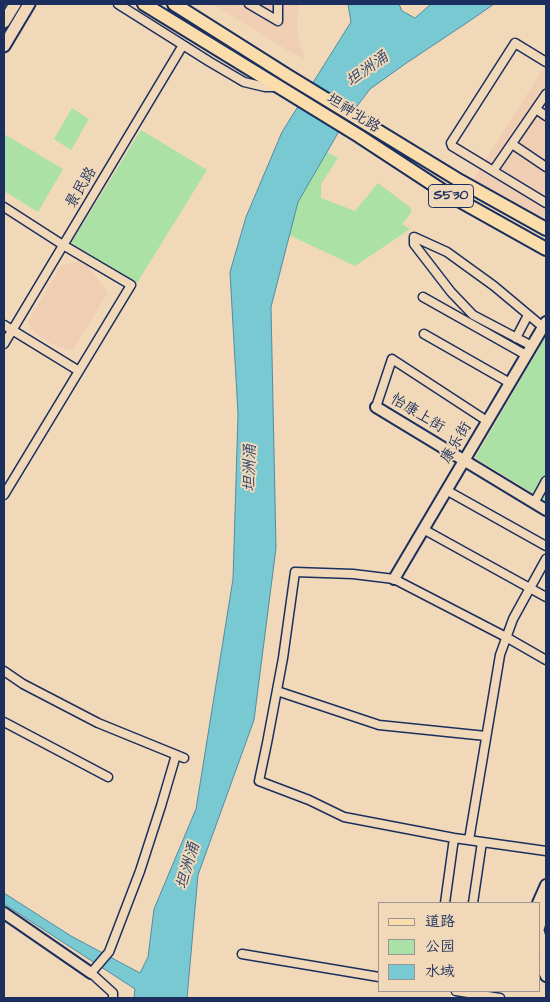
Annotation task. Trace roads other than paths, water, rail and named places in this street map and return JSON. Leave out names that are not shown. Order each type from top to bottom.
[{"type":"main road","points":[[4,22],[19,6],[36,4]]},
{"type":"main road","name":"坦神北路","points":[[144,4],[359,136],[446,193],[546,250]]},
{"type":"main road","name":"坦神北路","points":[[174,4],[460,181],[546,229]]},
{"type":"main road","points":[[4,46],[19,6]]},
{"type":"street","points":[[118,4],[244,82],[265,87],[280,87]]},
{"type":"street","points":[[249,4],[278,21],[278,4]]},
{"type":"street","points":[[546,62],[515,43],[451,143],[452,146],[546,203]]},
{"type":"street","name":"景民路","points":[[4,344],[183,45]]},
{"type":"street","points":[[493,171],[546,94]]},
{"type":"street","points":[[536,109],[546,116]]},
{"type":"street","points":[[512,144],[546,166]]},
{"type":"street","points":[[4,207],[63,245],[131,285],[4,494]]},
{"type":"street","points":[[529,351],[516,338],[473,315],[451,292],[414,244],[414,237],[447,252],[494,286],[528,315],[545,325]]},
{"type":"street","points":[[423,297],[529,351]]},
{"type":"street","points":[[516,338],[528,315]]},
{"type":"street","points":[[4,325],[79,371]]},
{"type":"street","name":"康乐街","points":[[394,579],[545,325]]},
{"type":"street","points":[[424,334],[510,383]]},
{"type":"street","points":[[376,407],[392,359],[487,421]]},
{"type":"street","name":"怡康上街","points":[[376,407],[546,510]]},
{"type":"street","points":[[534,503],[546,481]]},
{"type":"street","points":[[446,490],[546,546]]},
{"type":"street","points":[[423,529],[546,597]]},
{"type":"street","points":[[469,840],[500,655],[513,619],[546,559]]},
{"type":"street","points":[[546,660],[394,579],[352,574],[295,572],[283,658],[259,781],[309,800],[344,817],[454,838],[546,850]]},
{"type":"street","points":[[4,671],[23,684],[98,722],[180,756],[109,952],[91,973]]},
{"type":"street","points":[[277,691],[379,725],[486,736]]},
{"type":"street","points":[[4,722],[108,777]]},
{"type":"street","points":[[445,902],[454,838]]},
{"type":"street","points":[[473,902],[482,842]]},
{"type":"street","points":[[538,902],[546,885]]},
{"type":"street","points":[[540,924],[546,904]]},
{"type":"street","points":[[4,913],[91,973],[113,993],[113,998]]},
{"type":"street","points":[[540,936],[546,957]]},
{"type":"street","points":[[242,954],[378,978]]},
{"type":"street","points":[[466,992],[500,998]]},
{"type":"water","name":"坦洲涌","points":[[348,4],[399,4],[402,11],[415,18],[431,4],[494,4],[370,89],[342,126],[298,202],[271,307],[276,548],[254,720],[198,875],[187,998],[134,998],[135,989],[4,904],[4,893],[71,936],[140,973],[148,957],[154,909],[196,809],[233,579],[238,414],[230,272],[246,217],[282,132],[351,22]]}]
